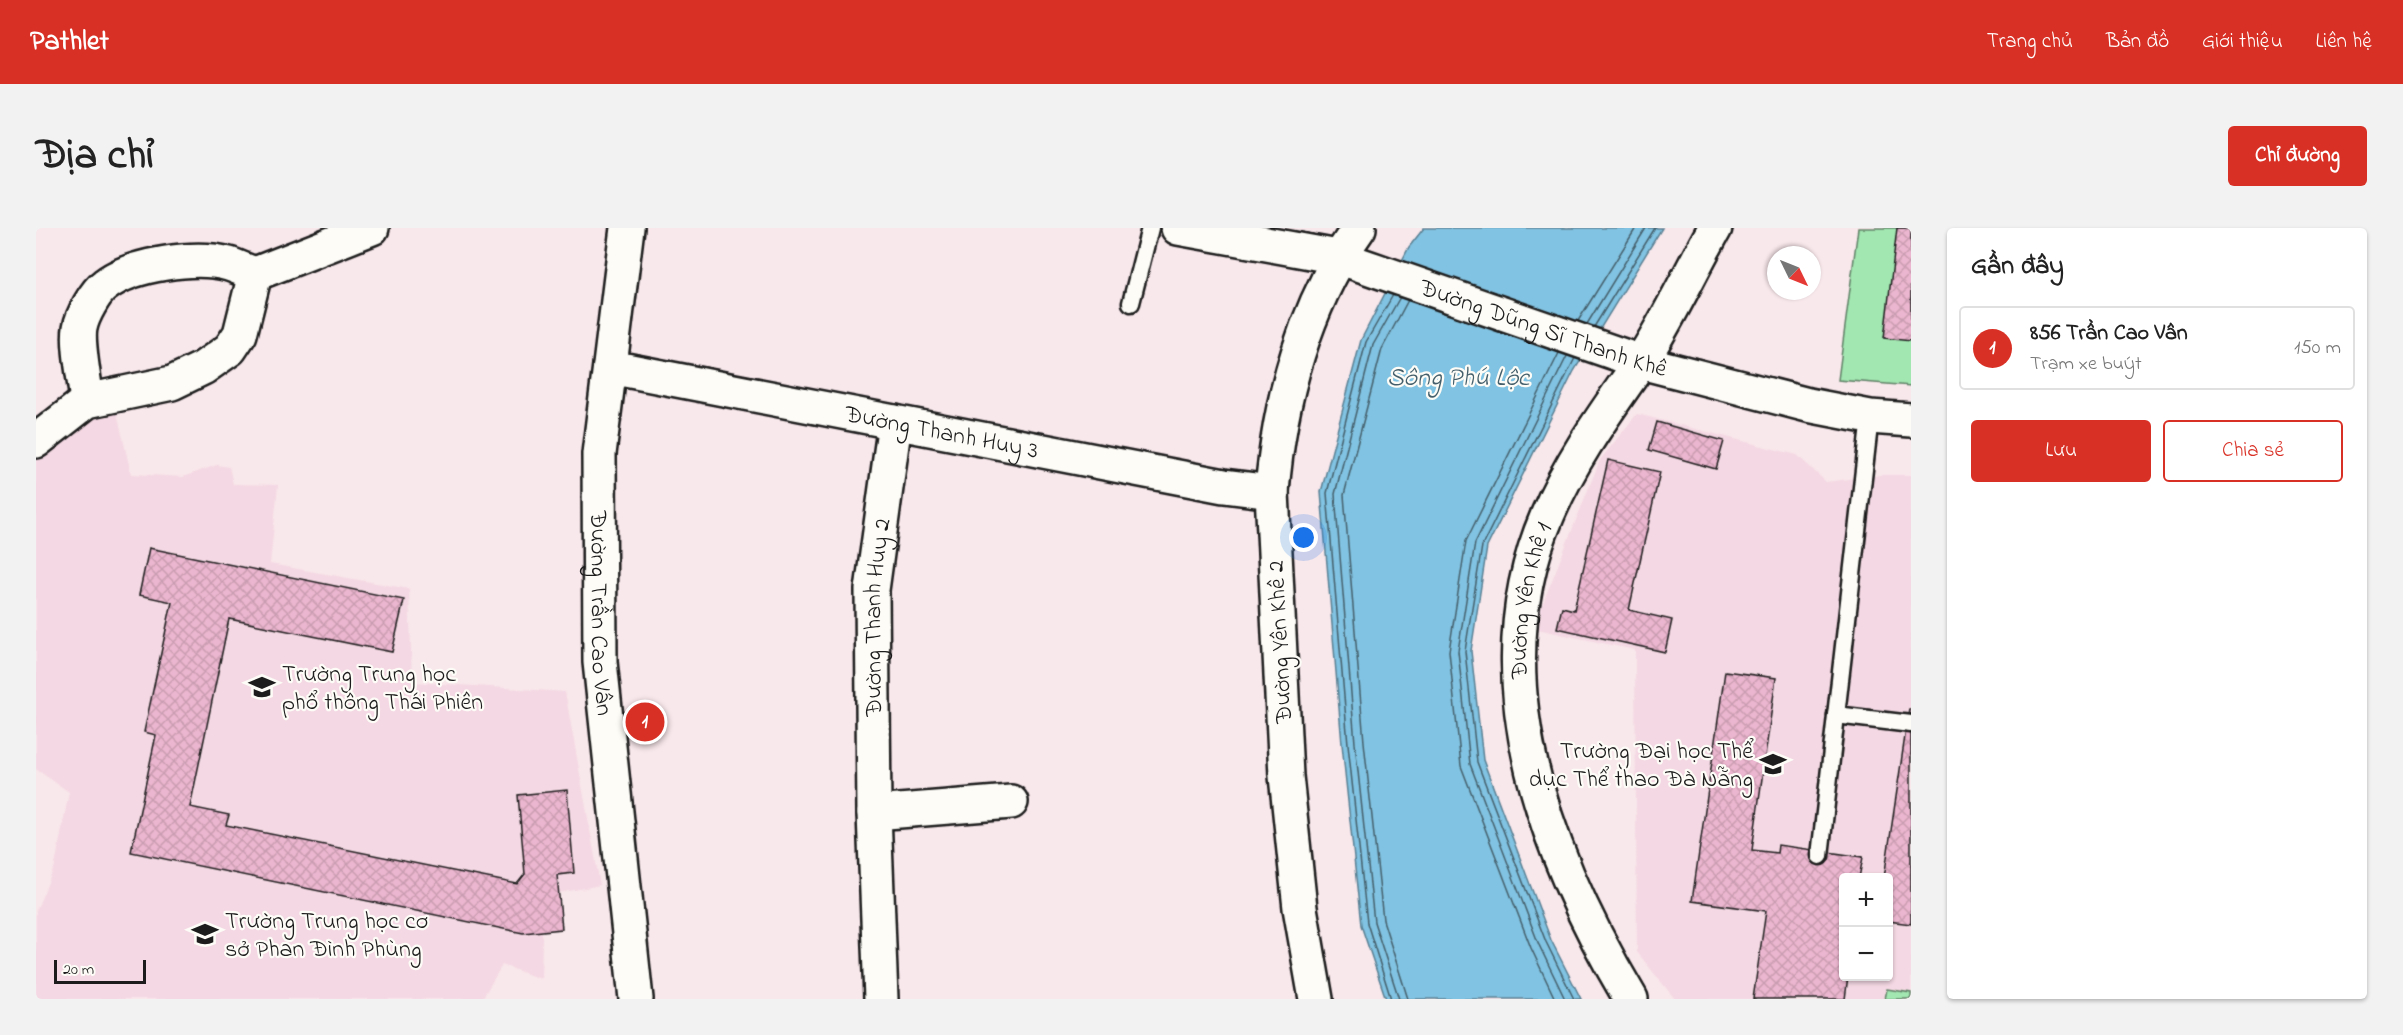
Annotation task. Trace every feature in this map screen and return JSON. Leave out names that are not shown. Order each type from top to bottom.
[{"type":"street","points":[[87,401],[80,328],[90,306],[104,285],[134,270],[207,261],[228,264],[255,274],[372,228]]},
{"type":"street","name":"Đường Trần Cao Vân","points":[[627,228],[599,454],[600,662],[636,999]]},
{"type":"street","name":"Đường Dũng Sĩ Thanh Khê","points":[[1178,228],[1338,257],[1641,362],[1808,405],[1870,417],[1911,420]]},
{"type":"street","name":"Đường Yên Khê 2","points":[[1317,999],[1300,908],[1287,776],[1272,492],[1275,453],[1293,370],[1338,257],[1359,228]]},
{"type":"street","name":"Đường Yên Khê 1","points":[[1631,999],[1607,959],[1574,893],[1539,804],[1518,696],[1516,657],[1528,567],[1548,514],[1578,454],[1641,362],[1715,228]]},
{"type":"street","points":[[36,441],[87,401],[172,383],[203,368],[230,349],[240,334],[255,274]]},
{"type":"street","name":"Đường Thanh Huy 3","points":[[610,367],[1224,486],[1272,492]]},
{"type":"street","name":"Đường Thanh Huy 2","points":[[880,999],[874,813],[872,590],[895,422]]},
{"type":"street","points":[[874,813],[1011,802]]},
{"type":"lane","points":[[1131,303],[1150,228]]},
{"type":"lane","points":[[1820,856],[1870,417]]},
{"type":"lane","points":[[1836,715],[1911,724]]},
{"type":"shaded area","name":"Trường Trung học phổ thông Thái Phiên","points":[[115,404],[131,474],[183,477],[217,465],[229,467],[233,484],[278,485],[270,564],[409,589],[412,682],[565,692],[600,885],[543,896],[541,979],[502,965],[483,997],[485,999],[36,999],[36,911],[55,866],[69,792],[36,769],[36,456]]},
{"type":"shaded area","name":"Trường Đại học Thể dục Thể thao Đà Nẵng","points":[[1637,414],[1797,455],[1826,482],[1880,475],[1911,475],[1911,999],[1675,999],[1637,952],[1635,650],[1533,628],[1600,460]]},
{"type":"green space","points":[[1858,228],[1911,228],[1911,386],[1838,380]]},
{"type":"green space","points":[[1887,989],[1911,993],[1911,999],[1885,999]]},
{"type":"water","name":"Sông Phú Lộc","points":[[1424,228],[1662,228],[1574,371],[1487,547],[1471,651],[1483,760],[1551,940],[1581,999],[1386,999],[1361,925],[1342,744],[1321,492],[1361,340],[1409,247]]},
{"type":"building","points":[[1897,228],[1911,228],[1911,341],[1884,338]]},
{"type":"building","points":[[1657,422],[1724,441],[1716,469],[1649,450]]},
{"type":"building","points":[[1608,460],[1660,472],[1629,610],[1672,620],[1665,652],[1557,628],[1562,607],[1574,610]]},
{"type":"building","points":[[149,548],[404,600],[392,652],[229,619],[190,807],[229,815],[226,825],[517,884],[525,874],[518,795],[567,790],[574,873],[557,875],[562,929],[523,933],[131,852],[156,735],[144,732],[172,602],[139,595]]},
{"type":"building","points":[[1725,671],[1776,678],[1752,850],[1777,853],[1778,845],[1863,857],[1860,873],[1839,873],[1839,981],[1847,981],[1845,999],[1753,999],[1766,911],[1692,901]]},
{"type":"building","points":[[1909,709],[1911,709],[1911,924],[1893,922],[1893,873],[1885,873]]},
{"type":"place","name":"Trường Trung học phổ thông Thái Phiên","points":[[262,687]]},
{"type":"place","name":"856 Trần Cao Vân","points":[[645,722]]},
{"type":"place","name":"Trường Đại học Thể dục Thể thao Đà Nẵng","points":[[1773,764]]},
{"type":"place","name":"Trường Trung học cơ sở Phan Đình Phùng","points":[[205,934]]}]
